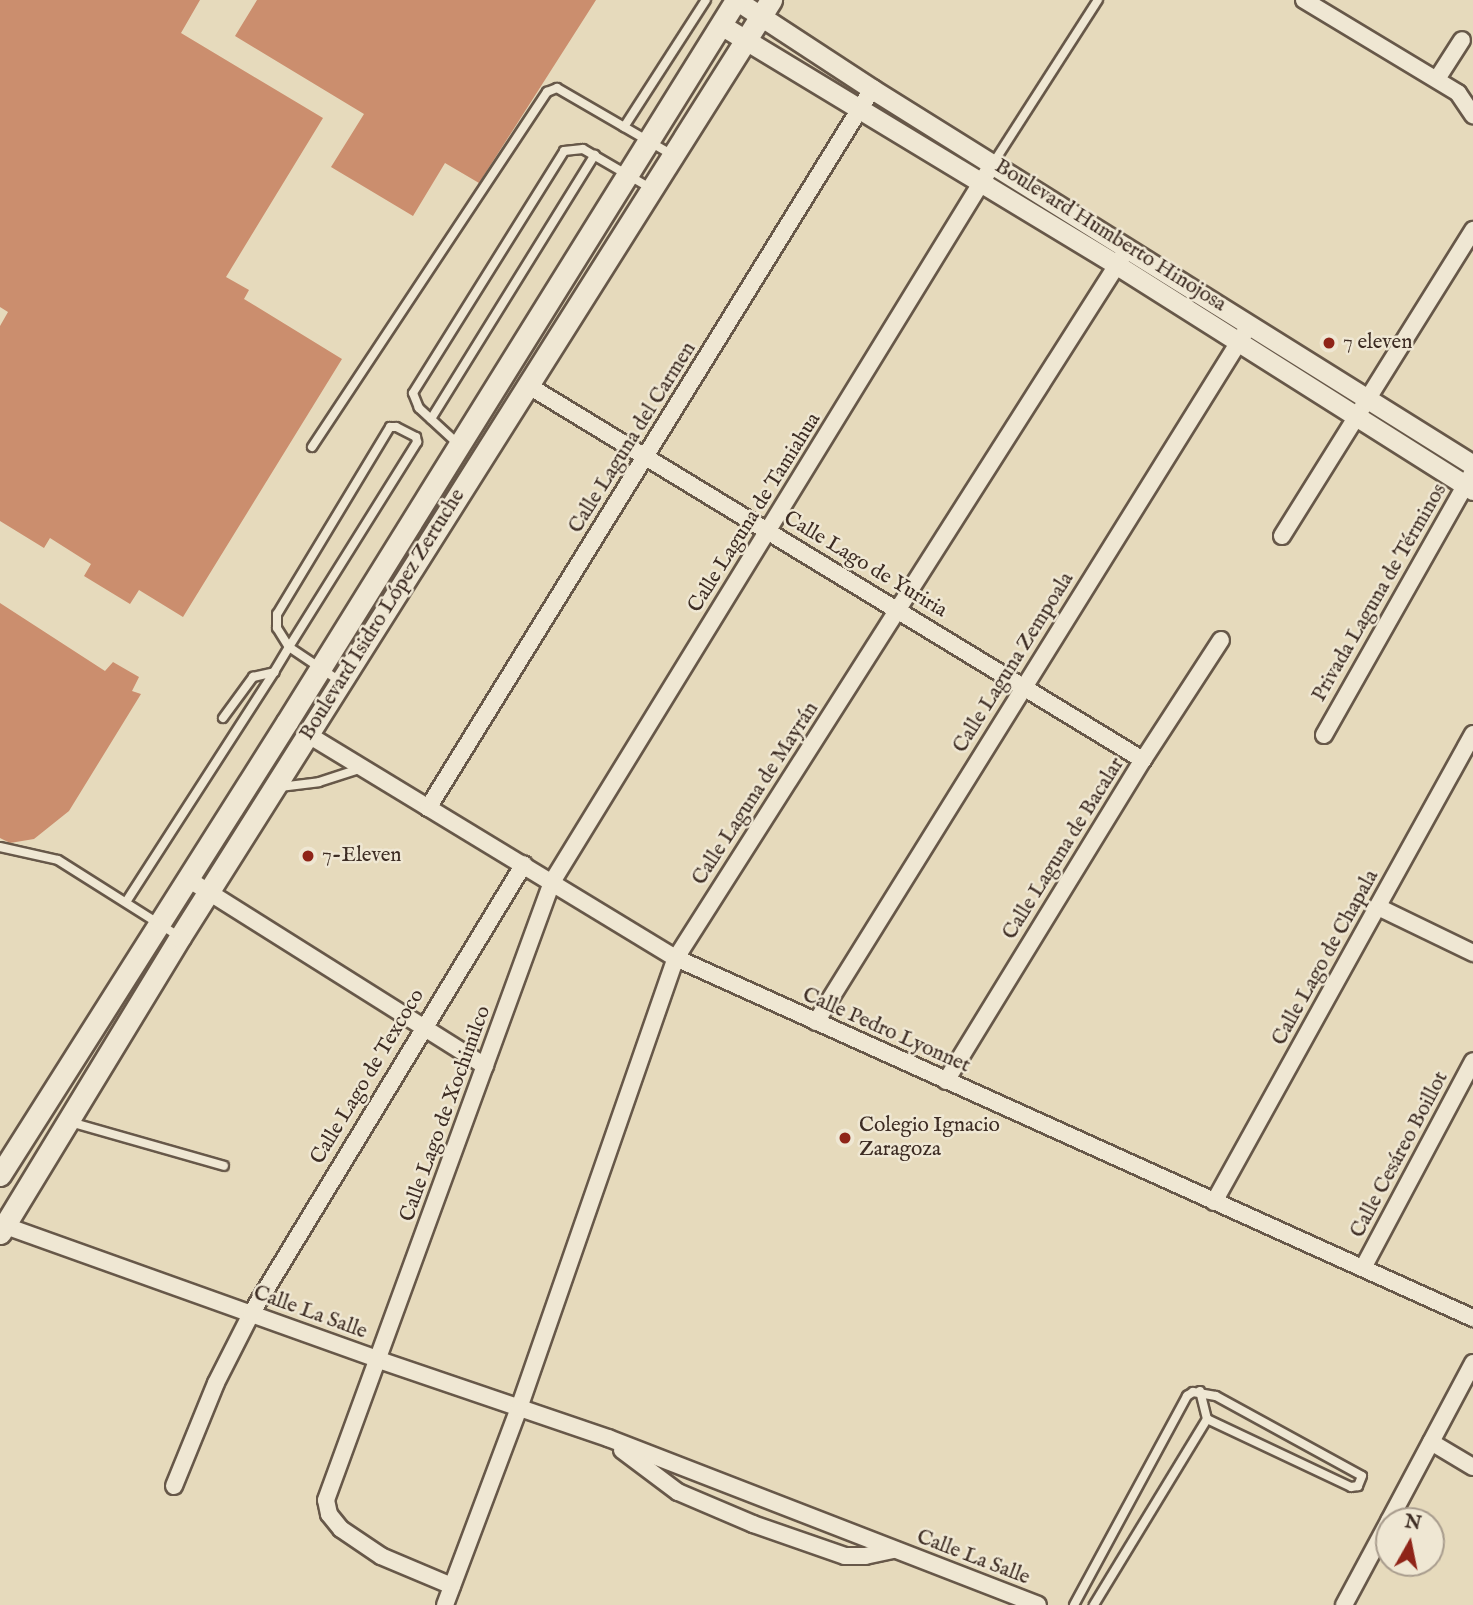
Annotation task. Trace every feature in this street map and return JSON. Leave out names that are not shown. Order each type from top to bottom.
[{"type":"main road","name":"Boulevard Isidro López Zertuche","points":[[0,1175],[160,925],[736,0]]},
{"type":"main road","name":"Boulevard Isidro López Zertuche","points":[[1,1228],[273,788],[766,8]]},
{"type":"main road","points":[[349,622],[370,634]]},
{"type":"street","name":"Boulevard Humberto Hinojosa","points":[[736,0],[766,8],[872,89],[992,165],[1237,343],[1357,418],[1471,482]]},
{"type":"street","points":[[1304,0],[1466,94],[1473,116]]},
{"type":"street","name":"Boulevard Humberto Hinojosa","points":[[721,24],[982,183],[1249,326],[1473,464]]},
{"type":"street","points":[[1437,79],[1462,40]]},
{"type":"street","name":"Calle Laguna del Carmen","points":[[428,808],[872,89]]},
{"type":"street","name":"Calle Laguna de Tamiahua","points":[[552,882],[992,165]]},
{"type":"street","points":[[1282,537],[1473,230]]},
{"type":"street","name":"Calle Laguna de Mayrán","points":[[445,1605],[519,1408],[676,958],[1122,257]]},
{"type":"street","name":"Calle Laguna Zempoala","points":[[816,1022],[1249,326]]},
{"type":"street","name":"Calle Lago de Yuriria","points":[[529,386],[1143,760]]},
{"type":"street","name":"Privada Laguna de Términos","points":[[1324,735],[1471,482]]},
{"type":"street","name":"Calle Laguna de Bacalar","points":[[946,1081],[1143,760],[1221,640]]},
{"type":"street","name":"Calle Pedro Lyonnet","points":[[307,734],[676,958],[1473,1318]]},
{"type":"street","name":"Calle Lago de Chapala","points":[[1214,1202],[1473,734]]},
{"type":"street","name":"Calle Lago de Texcoco","points":[[174,1486],[216,1383],[251,1314],[422,1027],[524,864]]},
{"type":"street","points":[[188,878],[485,1066]]},
{"type":"street","name":"Calle Lago de Xochimilco","points":[[452,1586],[381,1556],[341,1529],[329,1514],[326,1500],[552,882]]},
{"type":"street","points":[[1378,907],[1473,953]]},
{"type":"street","name":"Calle Cesáreo Boillot","points":[[1363,1268],[1473,1061]]},
{"type":"street","name":"Calle La Salle","points":[[1,1228],[608,1438],[894,1550],[1007,1600],[1038,1605]]},
{"type":"street","points":[[1396,1507],[1431,1442],[1468,1387],[1473,1363]]},
{"type":"street","name":"Calle La Salle","points":[[608,1438],[678,1492],[753,1524],[845,1556],[865,1556],[894,1550]]},
{"type":"street","points":[[1431,1442],[1473,1467]]},
{"type":"street","points":[[1344,1605],[1375,1547]]},
{"type":"lane","points":[[624,127],[706,0]]},
{"type":"lane","points":[[992,165],[1098,0]]},
{"type":"lane","points":[[312,447],[547,92],[557,88],[674,156]]},
{"type":"lane","points":[[459,445],[415,403],[414,393],[564,152],[577,148],[595,155],[652,190]]},
{"type":"lane","points":[[431,419],[595,155]]},
{"type":"lane","points":[[126,902],[274,672],[289,647],[417,442],[416,437],[394,427],[390,427],[277,614],[277,628],[289,647],[341,682]]},
{"type":"lane","points":[[223,718],[253,677],[274,672]]},
{"type":"lane","points":[[273,788],[319,782],[362,768]]},
{"type":"lane","points":[[0,847],[58,860],[180,937]]},
{"type":"lane","points":[[67,1121],[224,1167]]},
{"type":"lane","points":[[1094,1605],[1208,1419],[1200,1391]]},
{"type":"lane","points":[[1073,1605],[1187,1396],[1200,1391],[1216,1395],[1361,1473],[1362,1478],[1357,1487],[1351,1487],[1208,1419]]},
{"type":"building","points":[[0,0],[200,0],[181,33],[323,118],[226,277],[249,290],[244,299],[342,359],[183,617],[139,590],[130,604],[84,576],[91,564],[50,538],[44,548],[0,521],[0,326],[8,312],[0,307]]},
{"type":"building","points":[[257,0],[596,0],[479,183],[445,163],[413,216],[331,167],[364,114],[235,36]]},
{"type":"building","points":[[0,603],[105,671],[113,662],[139,677],[132,691],[141,694],[69,811],[34,839],[10,843],[0,838]]},
{"type":"place","name":"7 eleven","points":[[1329,343]]},
{"type":"place","name":"7-Eleven","points":[[308,856]]},
{"type":"place","name":"Colegio Ignacio Zaragoza","points":[[845,1138]]}]
